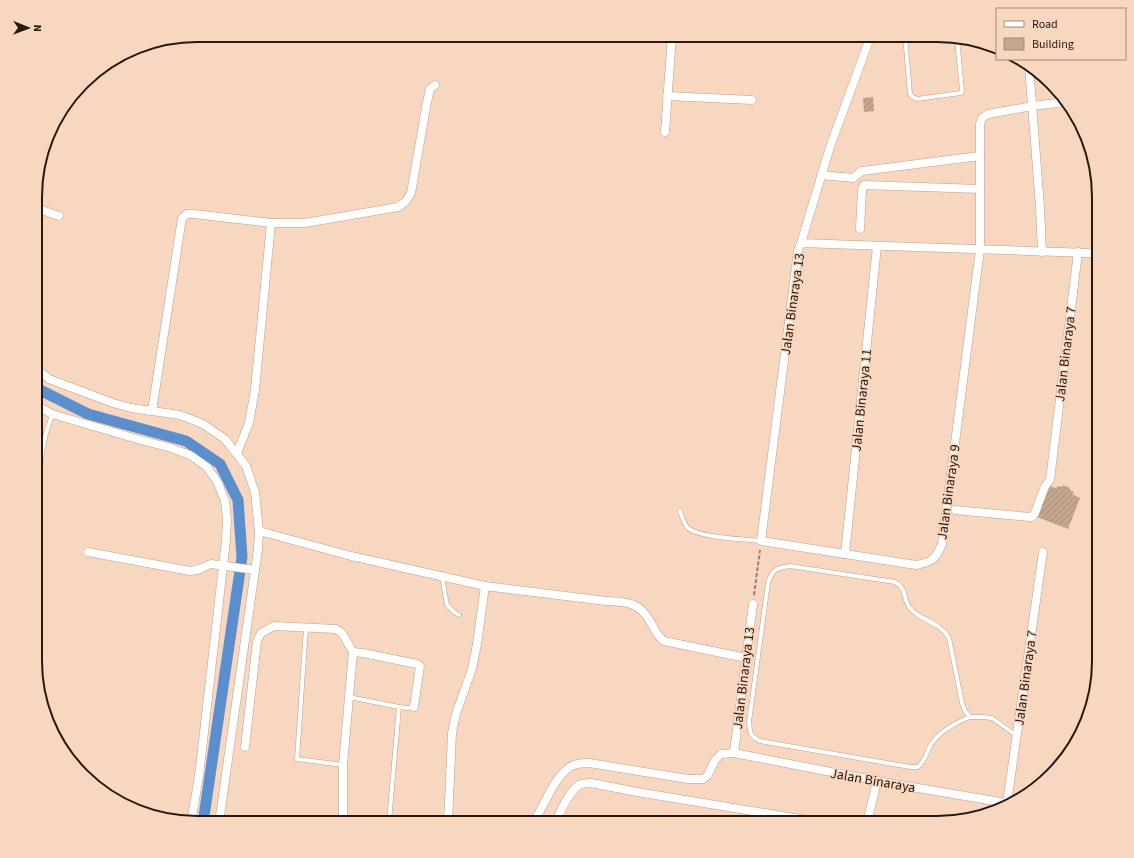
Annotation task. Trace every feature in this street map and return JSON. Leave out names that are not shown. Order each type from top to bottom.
[{"type":"street","points":[[665,132],[671,42]]},
{"type":"street","points":[[801,243],[830,147],[868,42]]},
{"type":"street","points":[[1030,73],[1042,252]]},
{"type":"street","points":[[152,411],[182,218],[187,214],[194,214],[272,223],[305,223],[398,207],[406,201],[411,193],[427,102],[430,89],[435,85]]},
{"type":"street","points":[[667,96],[752,100]]},
{"type":"street","points":[[980,249],[980,124],[982,118],[988,114],[1060,103]]},
{"type":"street","points":[[853,178],[862,171],[980,156]]},
{"type":"street","points":[[821,176],[853,178],[864,185],[980,189]]},
{"type":"street","points":[[860,229],[862,190],[864,185]]},
{"type":"street","points":[[42,210],[60,216]]},
{"type":"street","points":[[237,453],[249,423],[255,390],[272,223]]},
{"type":"street","name":"Jalan Binaraya 13","points":[[761,541],[798,250],[801,243],[1092,253]]},
{"type":"street","name":"Jalan Binaraya 11","points":[[845,554],[877,246]]},
{"type":"street","name":"Jalan Binaraya 9","points":[[761,541],[916,564],[926,563],[932,560],[938,553],[942,544],[980,249]]},
{"type":"street","name":"Jalan Binaraya 7","points":[[955,510],[1030,517],[1032,517],[1035,513],[1045,486],[1050,480],[1078,252]]},
{"type":"street","points":[[42,373],[49,379],[113,403],[131,408],[180,415],[203,424],[225,439],[246,466],[255,492],[259,531],[258,549],[253,570],[220,816]]},
{"type":"street","points":[[42,408],[52,414],[137,440],[168,447],[190,455],[207,467],[218,483],[225,501],[227,520],[226,566],[200,768],[192,816]]},
{"type":"street","points":[[259,531],[351,556],[485,586],[606,601],[626,602],[638,607],[647,615],[658,637],[664,641],[746,658]]},
{"type":"street","points":[[88,552],[190,571],[196,571],[211,564],[253,570]]},
{"type":"street","name":"Jalan Binaraya 7","points":[[1011,797],[1017,736],[1043,552]]},
{"type":"street","points":[[448,816],[452,733],[456,714],[472,669],[485,586]]},
{"type":"street","name":"Jalan Binaraya 13","points":[[734,753],[753,604]]},
{"type":"street","points":[[245,747],[257,641],[261,633],[274,626],[336,629],[342,633],[353,652],[343,765],[343,816]]},
{"type":"street","points":[[353,652],[417,664],[420,666],[414,707]]},
{"type":"street","points":[[538,816],[551,788],[565,770],[572,765],[589,762],[696,780],[703,779],[708,775],[714,760],[721,754],[734,753]]},
{"type":"street","name":"Jalan Binaraya","points":[[734,753],[877,782],[1000,802]]},
{"type":"street","points":[[869,816],[877,782]]},
{"type":"street","points":[[559,816],[572,790],[585,783],[782,816]]},
{"type":"lane","points":[[906,42],[910,94],[917,99],[961,93],[957,43]]},
{"type":"lane","points":[[42,454],[46,433],[52,414]]},
{"type":"lane","points":[[680,511],[688,528],[695,532],[707,535],[761,541]]},
{"type":"lane","points":[[970,717],[965,711],[962,703],[949,638],[945,631],[915,613],[910,608],[906,601],[904,590],[900,585],[895,582],[790,566],[781,567],[775,570],[771,575],[768,583],[749,722],[750,731],[753,737],[760,741],[910,767],[918,767],[923,762],[934,740],[941,733],[959,721],[970,717],[992,718],[1017,736]]},
{"type":"lane","points":[[442,577],[447,606],[459,615]]},
{"type":"lane","points":[[306,628],[297,759],[343,765]]},
{"type":"lane","points":[[349,697],[399,707],[414,707]]},
{"type":"lane","points":[[390,816],[399,707]]},
{"type":"path","points":[[753,604],[761,541]]},
{"type":"building","points":[[873,97],[874,111],[864,112],[863,98]]},
{"type":"building","points":[[1063,485],[1070,488],[1070,490],[1074,492],[1072,494],[1080,498],[1068,529],[1037,517],[1050,486],[1056,488],[1058,486],[1062,487]]},
{"type":"waterway","points":[[42,391],[88,414],[186,441],[220,464],[238,500],[242,557],[204,816]]}]
